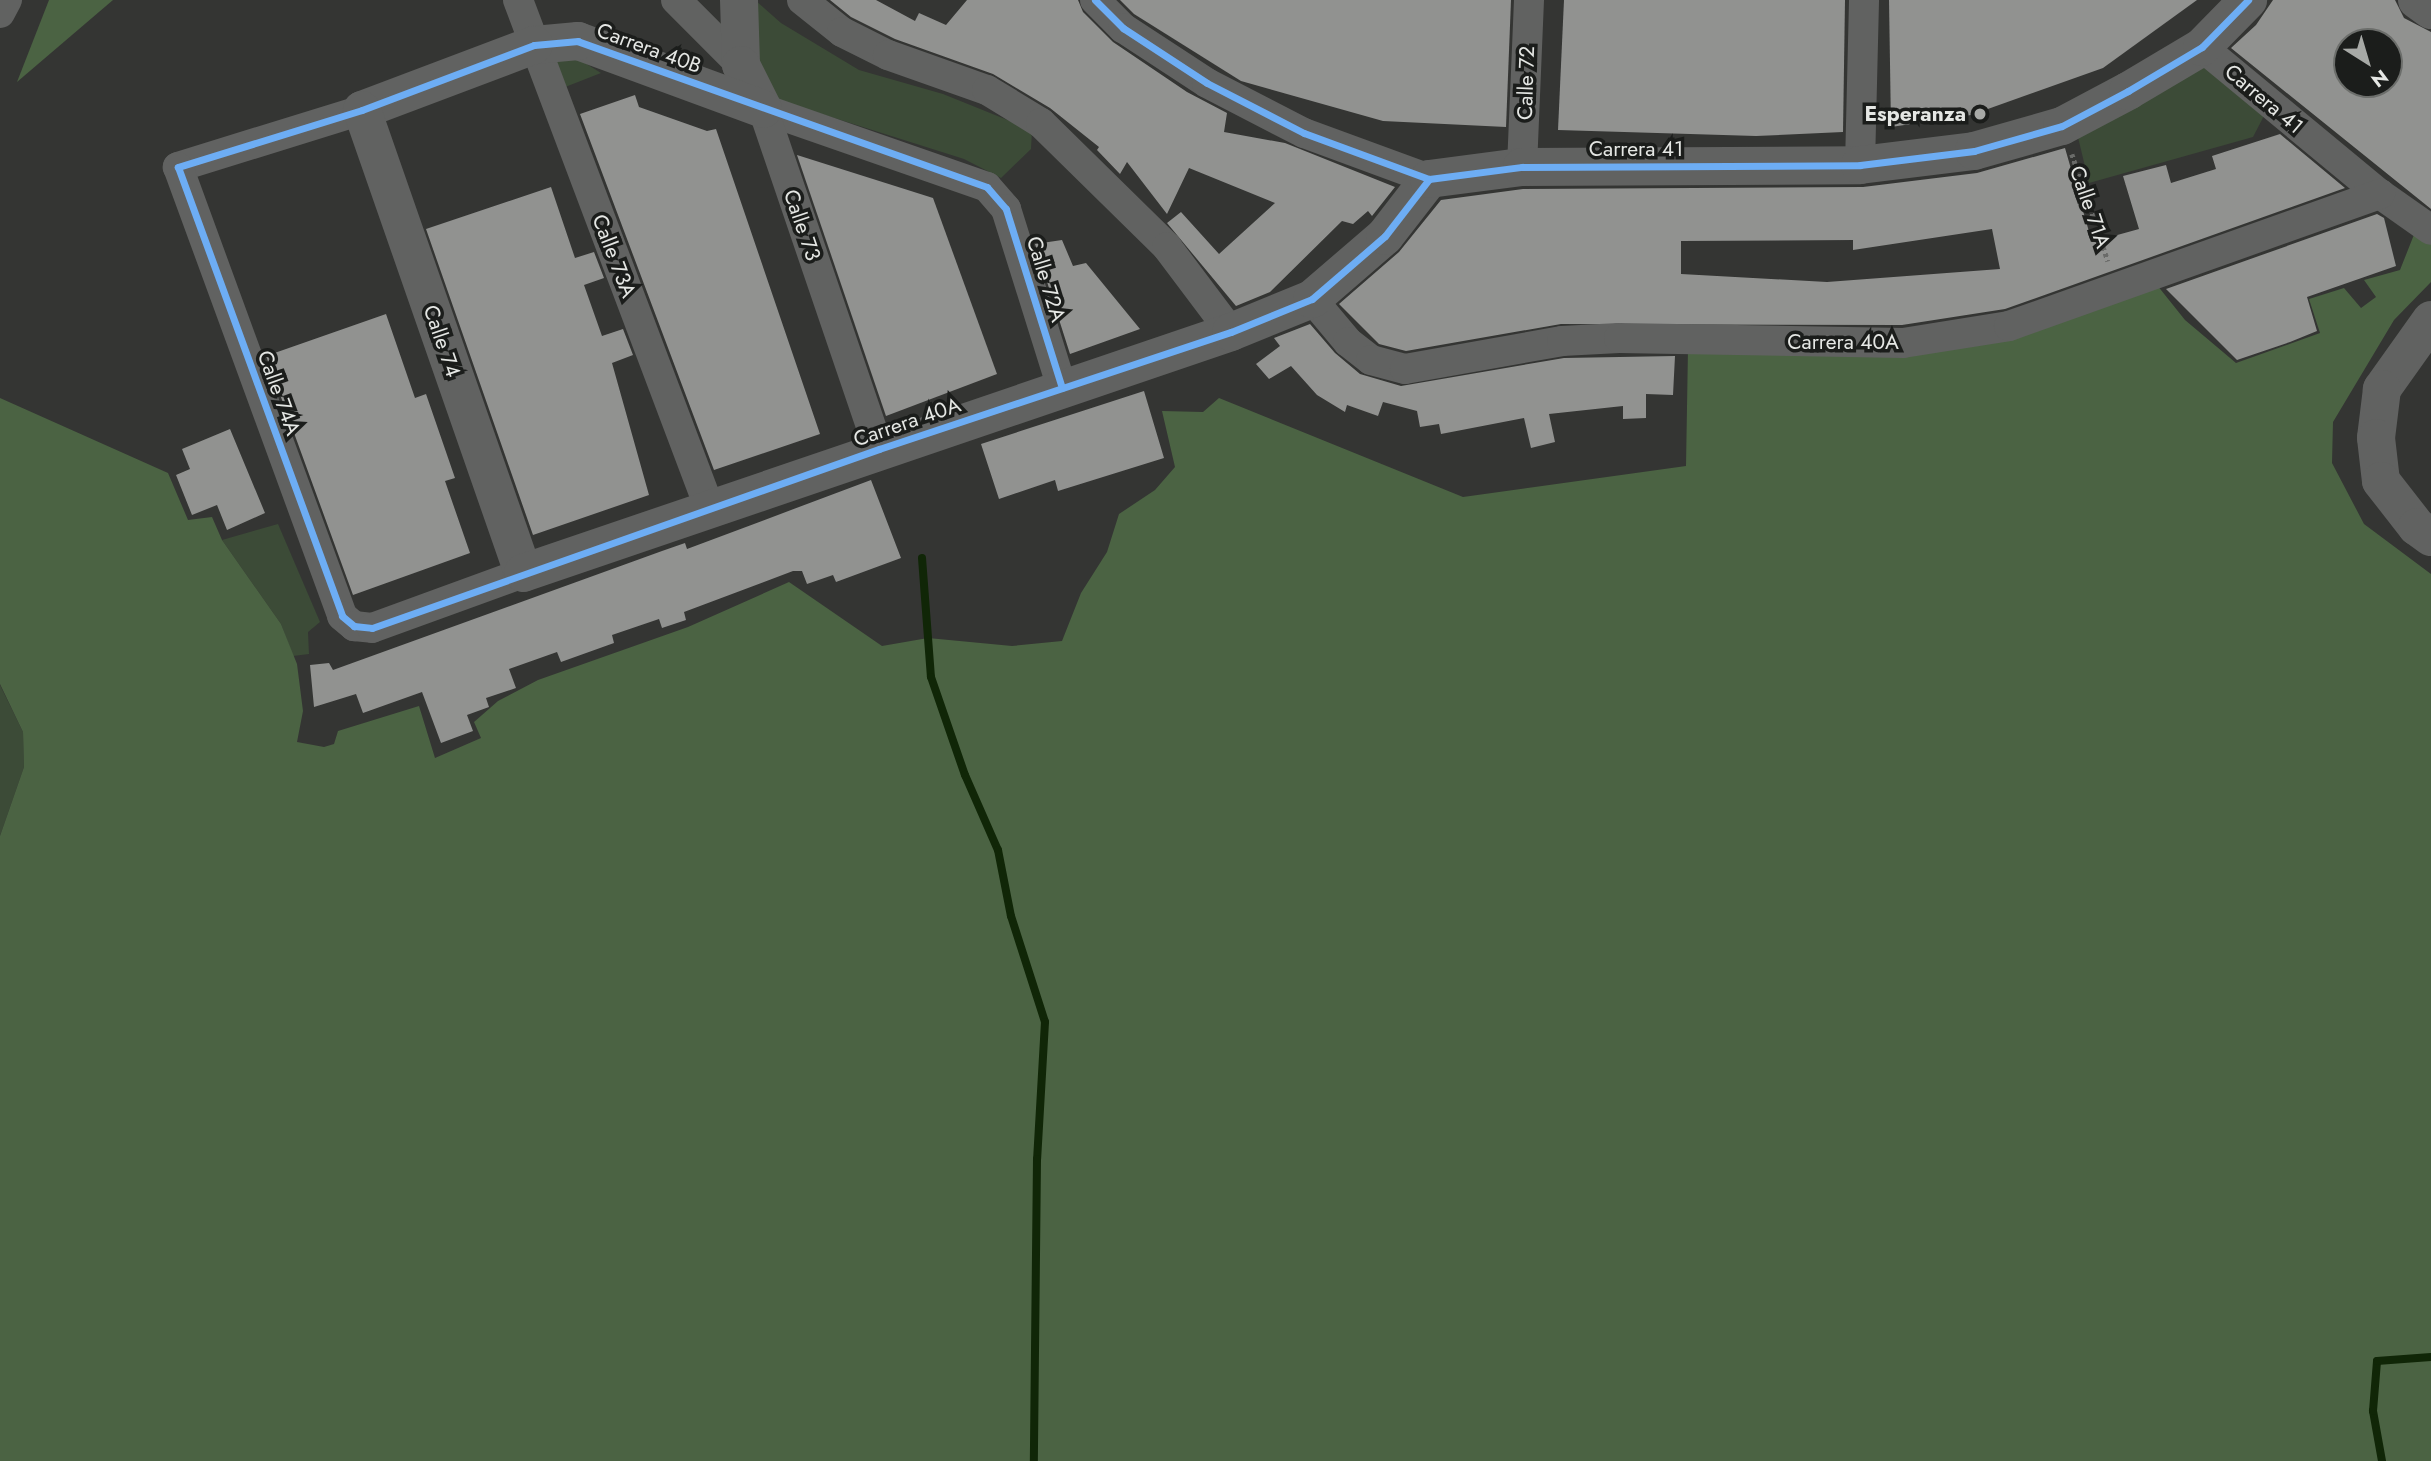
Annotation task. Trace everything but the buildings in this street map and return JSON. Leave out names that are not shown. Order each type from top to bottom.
[{"type":"street","points":[[0,13],[7,0]]},
{"type":"street","name":"Calle 73A","points":[[517,0],[711,512]]},
{"type":"street","points":[[676,0],[741,65]]},
{"type":"street","name":"Calle 73","points":[[739,0],[741,65],[763,109],[879,449]]},
{"type":"street","points":[[802,0],[842,32],[888,55],[987,90],[1041,123],[1167,247],[1231,332]]},
{"type":"street","name":"Carrera 41","points":[[1095,0],[1123,29],[1207,83],[1304,133],[1429,179],[1522,167],[1860,165],[1974,151],[2062,126],[2202,47],[2380,194],[2431,230]]},
{"type":"street","name":"Calle 72","points":[[1522,167],[1529,0]]},
{"type":"street","points":[[1860,165],[1864,0]]},
{"type":"street","points":[[2202,47],[2248,0]]},
{"type":"street","points":[[2417,0],[2431,10]]},
{"type":"street","name":"Carrera 40B","points":[[177,167],[362,110],[534,45],[579,41],[987,187]]},
{"type":"street","name":"Calle 74","points":[[362,110],[523,573]]},
{"type":"street","name":"Calle 74A","points":[[177,167],[342,616],[354,626]]},
{"type":"street","name":"Carrera 40A","points":[[354,626],[372,628],[523,573],[711,512],[879,449],[1231,332],[1312,299],[1385,236],[1429,179]]},
{"type":"street","name":"Calle 72A","points":[[987,187],[1006,209],[1062,388]]},
{"type":"street","name":"Carrera 40A","points":[[1312,299],[1348,342],[1371,360],[1405,369],[1562,341],[1619,338],[1903,343],[2009,326],[2380,194]]},
{"type":"street","points":[[2431,320],[2382,389],[2376,438],[2381,481],[2417,527],[2431,537]]},
{"type":"green space","points":[[49,0],[113,0],[17,82]]},
{"type":"green space","points":[[755,0],[781,23],[859,70],[943,94],[1032,130],[1031,149],[1001,178],[964,159],[768,97],[756,82]]},
{"type":"green space","points":[[551,46],[561,48],[601,73],[555,91]]},
{"type":"green space","points":[[2196,52],[2267,110],[2253,137],[2089,183],[2076,129]]},
{"type":"green space","points":[[2417,227],[2431,236],[2431,282],[2394,320],[2333,422],[2332,463],[2364,524],[2431,574],[2431,1461],[0,1461],[0,836],[24,767],[23,732],[0,684],[0,398],[168,473],[188,520],[212,517],[222,540],[281,624],[297,664],[303,711],[297,742],[324,747],[334,744],[338,731],[419,706],[435,758],[481,738],[474,722],[498,701],[538,680],[688,627],[789,582],[882,646],[928,638],[1012,646],[1062,641],[1081,593],[1107,552],[1119,514],[1155,490],[1175,467],[1162,411],[1203,412],[1219,398],[1463,497],[1686,466],[1688,348],[1915,351],[2157,285],[2185,320],[2236,363],[2320,333],[2309,299],[2344,288],[2361,308],[2376,297],[2364,280],[2400,270]]},
{"type":"green space","points":[[278,524],[320,622],[308,632],[309,654],[293,656],[281,624],[222,540]]},
{"type":"green space","points":[[0,685],[23,732],[24,767],[0,836]]},
{"type":"waterway","points":[[922,558],[931,677],[965,775],[998,850],[1011,916],[1045,1022],[1037,1159],[1034,1461]]},
{"type":"waterway","points":[[2382,1461],[2373,1411],[2377,1361],[2431,1357]]},
{"type":"cycle path","points":[[1095,0],[1123,28],[1207,83],[1304,133],[1429,179],[1522,167],[1860,165],[1974,151],[2062,126],[2128,91],[2202,47],[2248,0]]},
{"type":"cycle path","points":[[1062,388],[1006,209],[987,187],[578,41],[534,45],[362,110],[178,167],[342,616],[354,626],[372,628],[879,449],[1231,332],[1312,299],[1385,236],[1429,179]]},
{"type":"place","name":"Esperanza","points":[[1980,114]]}]
